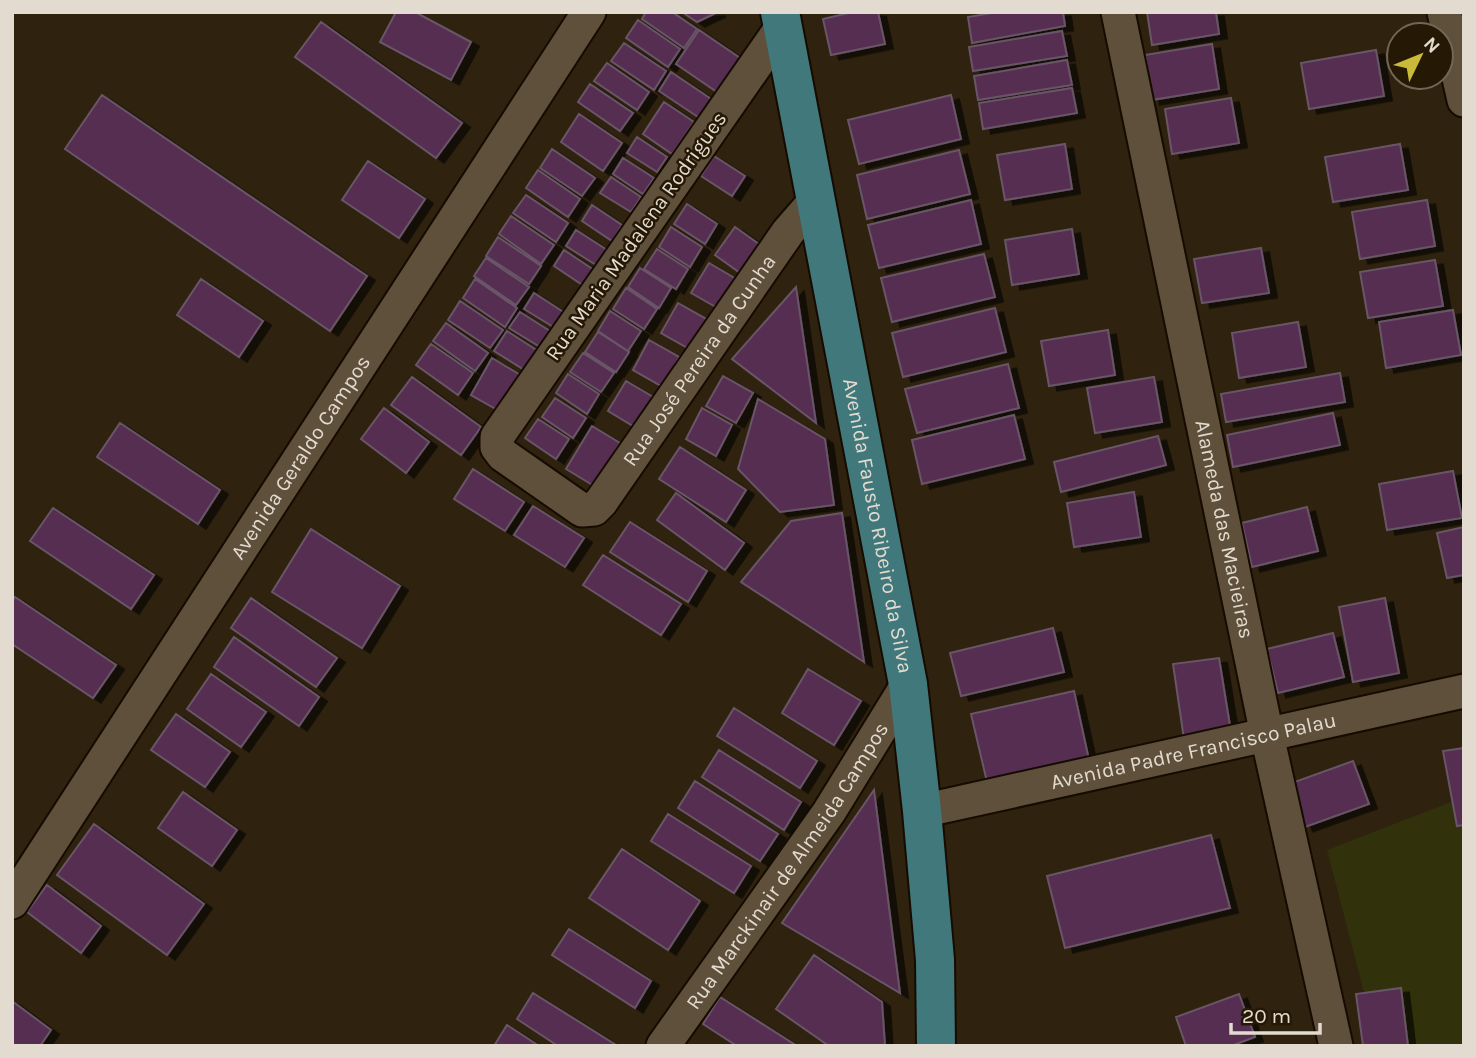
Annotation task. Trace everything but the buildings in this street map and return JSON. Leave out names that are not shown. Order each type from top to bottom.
[{"type":"main road","name":"Avenida Fausto Ribeiro da Silva","points":[[781,20],[908,684],[935,960],[936,1046]]},
{"type":"street","name":"Avenida Geraldo Campos","points":[[12,902],[589,12]]},
{"type":"street","name":"Alameda das Macieiras","points":[[1118,12],[1267,735],[1336,1046]]},
{"type":"street","points":[[1444,12],[1464,100]]},
{"type":"street","name":"Rua Maria Madalena Rodrigues","points":[[582,510],[503,455],[497,447],[497,437],[781,20]]},
{"type":"street","name":"Rua José Pereira da Cunha","points":[[582,510],[594,509],[601,502],[788,232],[815,201]]},
{"type":"street","name":"Rua Marckinair de Almeida Campos","points":[[663,1046],[829,812],[908,684]]},
{"type":"street","name":"Avenida Padre Francisco Palau","points":[[922,811],[1464,691]]},
{"type":"shaded area","points":[[1464,797],[1464,1046],[1378,1046],[1327,850]]}]
